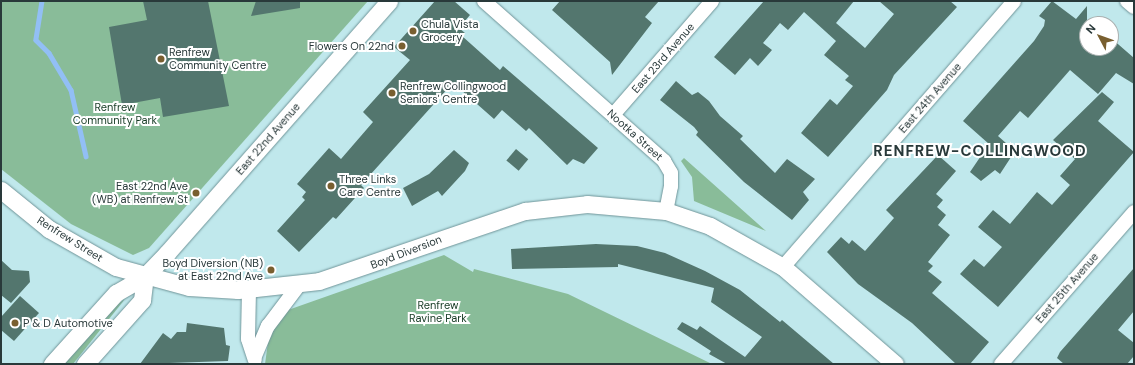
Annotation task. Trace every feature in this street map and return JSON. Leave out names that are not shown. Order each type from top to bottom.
[{"type":"street","name":"East 22nd Avenue","points":[[52,364],[116,293],[145,276],[389,1]]},
{"type":"street","name":"Nootka Street","points":[[484,1],[664,161],[671,173],[666,211]]},
{"type":"street","name":"East 23rd Avenue","points":[[613,115],[712,1]]},
{"type":"street","name":"East 24th Avenue","points":[[782,267],[1014,1]]},
{"type":"street","points":[[1127,1],[1134,7]]},
{"type":"street","name":"Renfrew Street","points":[[1,190],[76,246],[116,267],[145,276]]},
{"type":"street","name":"Boyd Diversion","points":[[145,276],[189,287],[249,290],[299,285],[346,274],[525,211],[587,204],[666,211]]},
{"type":"street","points":[[666,211],[710,226],[782,267],[896,364]]},
{"type":"street","name":"East 25th Avenue","points":[[1001,364],[1134,212]]},
{"type":"street","points":[[85,364],[142,300],[145,276]]},
{"type":"street","points":[[255,360],[268,326],[299,285]]},
{"type":"street","points":[[249,290],[248,339],[255,360]]},
{"type":"green space","name":"Renfrew Community Park","points":[[1,1],[368,1],[149,248],[133,255],[71,224],[1,169]]},
{"type":"green space","points":[[684,158],[766,231],[694,201],[692,177],[681,161]]},
{"type":"green space","name":"Renfrew Ravine Park","points":[[444,255],[473,272],[474,269],[568,294],[712,364],[265,364],[269,335],[288,310]]},
{"type":"green space","points":[[125,299],[73,364],[62,364],[118,304]]},
{"type":"building","name":"Renfrew Community Centre","points":[[143,1],[208,1],[229,106],[163,117],[160,98],[122,105],[109,27],[147,20]]},
{"type":"building","points":[[256,1],[300,1],[300,8],[251,16]]},
{"type":"building","points":[[435,1],[454,1],[470,15],[459,28],[465,33],[462,36],[500,70],[503,66],[598,148],[584,164],[573,159],[567,165],[529,128],[526,131],[502,110],[494,119],[460,89],[458,91],[451,85],[361,185],[364,188],[336,219],[333,217],[299,252],[277,231],[305,200],[302,197],[306,192],[297,184],[329,148],[341,159],[373,122],[363,112],[410,60],[394,47]]},
{"type":"building","points":[[560,1],[659,1],[645,17],[652,23],[612,75],[610,62],[552,10]]},
{"type":"building","points":[[764,1],[854,1],[836,23],[865,48],[894,14],[879,1],[950,1],[957,7],[894,75],[887,90],[828,157],[801,133],[830,99],[837,105],[853,86],[845,80],[849,76],[824,55],[836,41],[804,12],[788,30],[780,23],[763,43],[772,50],[758,66],[750,58],[735,75],[714,57]]},
{"type":"building","points":[[1052,1],[1076,19],[1087,6],[1087,16],[1079,16],[1079,56],[1119,56],[1119,45],[1134,58],[1134,84],[1116,73],[1098,94],[1070,70],[1028,118],[1020,111],[998,136],[1015,151],[1000,174],[995,170],[981,181],[970,172],[989,144],[963,121],[1034,41],[1044,26],[1045,20],[1039,16]]},
{"type":"building","points":[[676,81],[692,95],[698,92],[709,101],[720,116],[743,136],[740,139],[775,173],[787,159],[815,179],[803,192],[809,200],[792,220],[744,182],[696,135],[698,132],[694,127],[660,100]]},
{"type":"building","points":[[1102,92],[1114,102],[1098,121],[1134,152],[998,307],[960,274],[974,259],[984,267],[1002,247],[978,227],[993,210],[1010,224],[1037,192],[1052,205],[1070,185],[1060,176],[1075,159],[1053,140]]},
{"type":"building","points":[[516,149],[528,159],[519,171],[506,160]]},
{"type":"building","points":[[454,150],[469,163],[465,171],[442,196],[438,191],[412,206],[403,188],[429,174]]},
{"type":"building","points":[[938,155],[956,171],[936,194],[943,200],[937,207],[946,215],[938,225],[950,235],[928,262],[933,266],[928,271],[942,282],[932,293],[989,342],[970,364],[956,364],[912,323],[858,284],[827,252],[841,237],[849,244],[852,240],[865,251],[894,218],[886,210]]},
{"type":"building","points":[[596,244],[637,246],[665,253],[705,271],[740,290],[780,322],[782,320],[834,364],[727,364],[709,354],[711,351],[677,329],[682,322],[697,330],[700,326],[745,357],[762,337],[711,302],[714,288],[618,264],[618,267],[512,269],[511,249]]},
{"type":"building","points":[[1,260],[12,270],[29,271],[30,282],[11,303],[1,295]]},
{"type":"building","points":[[1134,268],[1134,311],[1118,330],[1134,343],[1134,356],[1127,364],[1064,364],[1057,358],[1060,352]]},
{"type":"building","name":"P & D Automotive","points":[[20,296],[39,313],[14,341],[1,330],[1,317]]},
{"type":"building","points":[[187,323],[224,328],[226,345],[230,346],[228,361],[140,364],[163,333],[171,339],[177,332],[186,332]]},
{"type":"waterway","points":[[42,1],[36,40],[49,53],[71,90],[86,156]]},
{"type":"place","name":"Chula Vista Grocery","points":[[413,31]]},
{"type":"place","name":"Flowers On 22nd","points":[[402,46]]},
{"type":"place","name":"Renfrew Community Centre","points":[[161,59]]},
{"type":"place","name":"Renfrew Collingwood Seniors' Centre","points":[[392,93]]},
{"type":"place","name":"Three Links Care Centre","points":[[331,186]]},
{"type":"place","name":"East 22nd Ave (WB) at Renfrew St","points":[[196,193]]},
{"type":"place","name":"Boyd Diversion (NB) at East 22nd Ave","points":[[271,270]]},
{"type":"place","name":"P & D Automotive","points":[[15,323]]},
{"type":"district","name":"RENFREW-COLLINGWOOD","points":[[980,152]]}]
